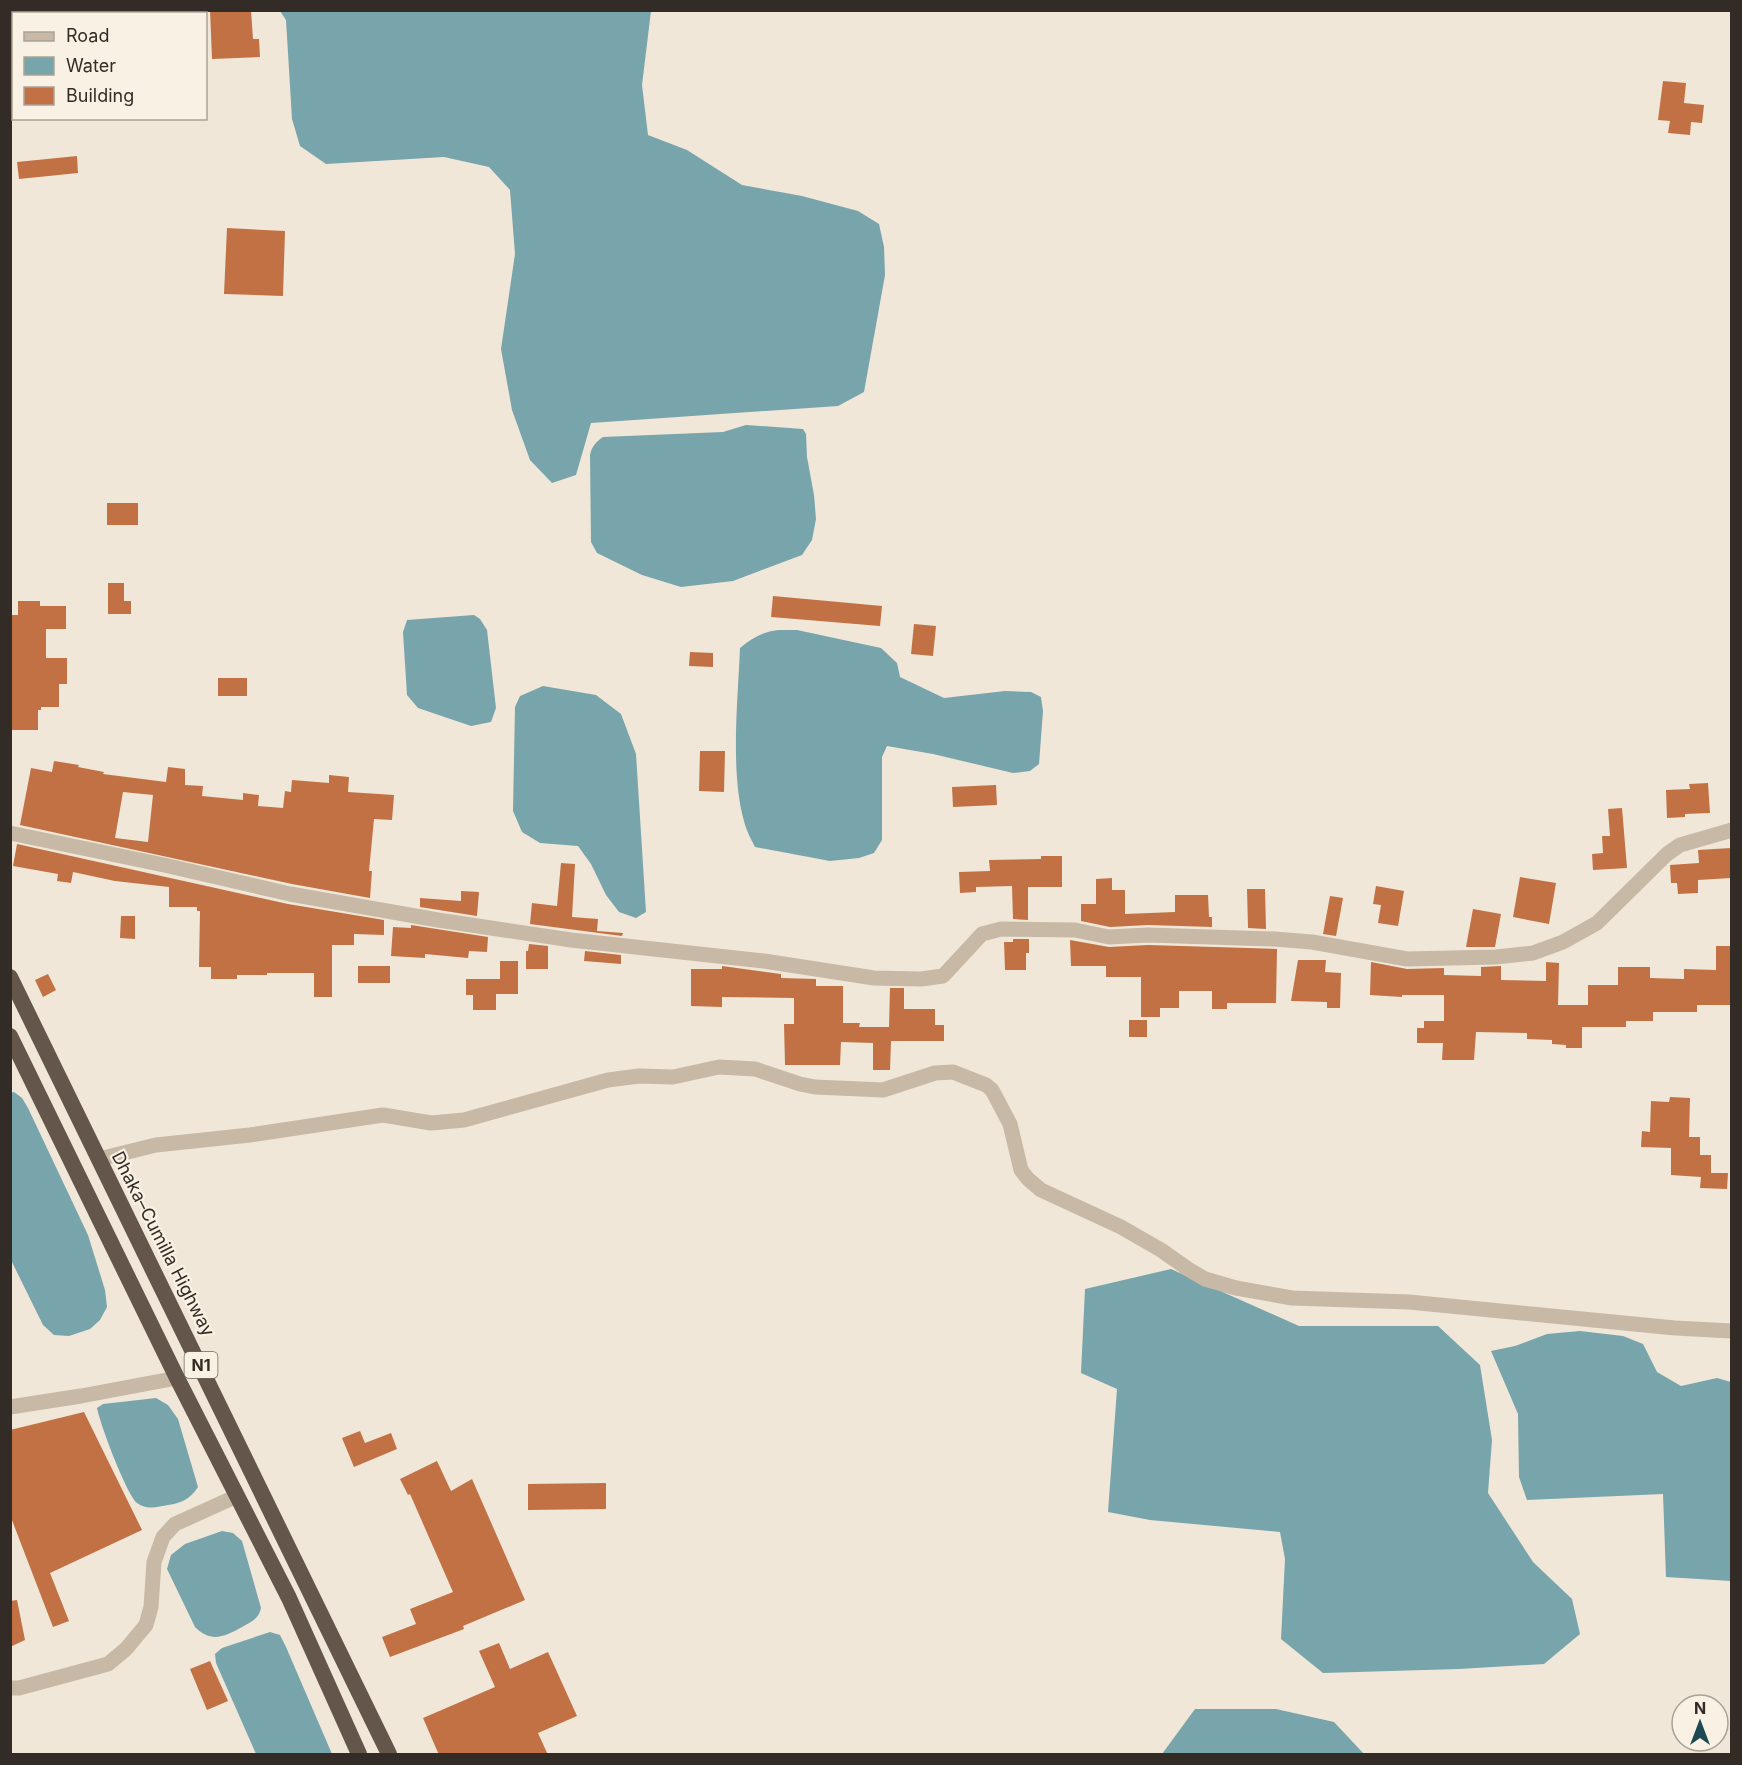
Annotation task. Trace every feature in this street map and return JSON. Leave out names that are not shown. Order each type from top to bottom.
[{"type":"highway","name":"Dhaka–Cumilla Highway","points":[[10,977],[390,1755]]},
{"type":"highway","name":"N1","points":[[10,1036],[177,1378],[289,1598],[359,1755]]},
{"type":"street","points":[[10,833],[290,894],[438,920],[571,940],[764,961],[874,978],[921,979],[943,976],[982,933],[1002,929],[1074,930],[1109,937],[1148,935],[1274,939],[1312,942],[1407,959],[1496,957],[1533,952],[1563,942],[1597,923],[1667,854],[1680,845],[1731,830]]},
{"type":"street","points":[[99,1159],[156,1145],[250,1135],[383,1115],[430,1123],[464,1120],[608,1080],[639,1076],[673,1077],[718,1067],[755,1069],[815,1087],[883,1090],[935,1073],[953,1072],[986,1085],[992,1090],[1010,1124],[1021,1170],[1041,1190],[1121,1227],[1197,1274],[1219,1283],[1292,1298],[1409,1302],[1675,1328],[1731,1331]]},
{"type":"street","points":[[10,1407],[177,1378]]},
{"type":"street","points":[[10,1688],[19,1688],[108,1664],[126,1649],[146,1625],[152,1607],[154,1562],[163,1537],[175,1524],[237,1496]]},
{"type":"water","points":[[280,11],[651,11],[642,85],[648,135],[687,150],[742,185],[802,196],[858,211],[879,224],[884,247],[885,275],[864,392],[838,406],[591,423],[576,475],[552,483],[530,460],[512,410],[501,349],[515,254],[510,190],[489,167],[444,157],[326,164],[300,146],[292,119],[286,20]]},
{"type":"water","points":[[746,425],[803,429],[806,434],[816,519],[812,540],[802,555],[733,581],[681,587],[642,575],[597,553],[591,542],[590,455],[598,441],[603,437],[723,432]]},
{"type":"water","points":[[474,615],[480,619],[487,630],[496,708],[491,722],[471,726],[418,708],[407,695],[403,632],[407,620]]},
{"type":"water","points":[[778,630],[797,630],[881,648],[897,663],[900,677],[944,698],[1005,691],[1031,692],[1041,697],[1043,711],[1039,764],[1030,771],[1013,773],[933,754],[887,746],[882,757],[882,840],[874,853],[859,858],[830,861],[755,847],[745,824],[737,780],[736,735],[740,648],[757,636]]},
{"type":"water","points":[[543,686],[596,695],[621,714],[636,754],[646,912],[636,918],[619,912],[606,895],[591,864],[578,846],[540,843],[522,832],[513,811],[515,707],[520,696]]},
{"type":"water","points":[[14,1092],[22,1098],[28,1108],[88,1235],[105,1290],[107,1307],[100,1320],[90,1329],[69,1336],[54,1335],[43,1325],[11,1260],[10,1093]]},
{"type":"water","points":[[1171,1269],[1299,1326],[1438,1326],[1480,1365],[1492,1440],[1488,1493],[1533,1562],[1572,1599],[1580,1634],[1544,1664],[1323,1673],[1281,1639],[1285,1559],[1280,1532],[1150,1520],[1108,1512],[1117,1389],[1081,1373],[1085,1289]]},
{"type":"water","points":[[1580,1331],[1623,1336],[1643,1344],[1657,1372],[1681,1386],[1717,1378],[1731,1382],[1731,1581],[1666,1577],[1663,1494],[1527,1500],[1519,1477],[1518,1414],[1491,1351],[1515,1346],[1547,1334]]},
{"type":"water","points":[[156,1398],[168,1405],[178,1419],[198,1487],[182,1502],[148,1507],[137,1503],[132,1497],[120,1473],[97,1408],[103,1404]]},
{"type":"water","points":[[222,1531],[233,1533],[242,1541],[261,1608],[256,1618],[235,1631],[223,1636],[212,1637],[195,1627],[167,1569],[171,1555],[185,1544]]},
{"type":"water","points":[[270,1632],[280,1635],[332,1754],[256,1754],[216,1663],[215,1654],[222,1648]]},
{"type":"water","points":[[1195,1709],[1276,1709],[1334,1722],[1364,1754],[1162,1754]]},
{"type":"building","points":[[210,10],[251,10],[253,39],[259,39],[260,57],[212,59]]},
{"type":"building","points":[[1663,81],[1686,83],[1684,103],[1704,105],[1702,123],[1691,122],[1690,135],[1668,133],[1670,121],[1658,120]]},
{"type":"building","points":[[77,156],[78,173],[19,179],[17,162]]},
{"type":"building","points":[[227,228],[285,231],[283,296],[224,294]]},
{"type":"building","points":[[107,503],[138,503],[138,525],[107,525]]},
{"type":"building","points":[[108,583],[124,583],[124,601],[131,601],[131,614],[108,614]]},
{"type":"building","points":[[773,596],[882,606],[880,626],[771,617]]},
{"type":"building","points":[[18,601],[40,601],[40,606],[66,606],[66,629],[46,629],[46,658],[67,658],[67,684],[59,684],[59,707],[41,707],[41,710],[38,710],[38,730],[10,730],[10,615],[18,615]]},
{"type":"building","points":[[914,624],[936,626],[933,656],[911,654]]},
{"type":"building","points":[[690,652],[713,653],[713,667],[689,666]]},
{"type":"building","points":[[218,678],[247,678],[247,696],[218,696]]},
{"type":"building","points":[[700,751],[725,751],[724,792],[699,791]]},
{"type":"building","points":[[54,761],[79,765],[78,767],[104,772],[103,774],[166,782],[168,767],[185,769],[185,785],[203,786],[202,796],[243,800],[243,793],[259,795],[258,806],[283,808],[285,791],[291,792],[292,780],[329,783],[329,775],[349,777],[348,792],[394,795],[392,820],[374,819],[369,871],[372,871],[370,898],[292,884],[20,825],[31,768],[52,772]],"holes":[[[123,792],[153,795],[148,842],[115,838]]]},
{"type":"building","points":[[1708,783],[1710,813],[1685,814],[1685,817],[1667,818],[1666,790],[1690,789],[1689,784]]},
{"type":"building","points":[[996,785],[997,805],[953,807],[952,787]]},
{"type":"building","points":[[1622,808],[1627,868],[1593,870],[1592,854],[1603,853],[1602,836],[1610,836],[1608,809]]},
{"type":"building","points":[[17,844],[288,904],[384,920],[384,935],[354,934],[354,945],[332,945],[332,997],[314,997],[314,973],[267,973],[267,975],[237,975],[237,979],[211,979],[211,967],[199,967],[200,911],[197,911],[197,907],[169,907],[169,887],[115,881],[73,872],[71,883],[57,881],[58,874],[13,866]]},
{"type":"building","points":[[1731,848],[1731,878],[1698,880],[1698,893],[1678,894],[1677,883],[1671,883],[1670,865],[1699,863],[1698,850]]},
{"type":"building","points":[[1041,856],[1062,856],[1062,887],[1028,887],[1028,920],[1013,919],[1012,886],[976,887],[976,892],[960,893],[959,872],[990,871],[989,860],[1041,859]]},
{"type":"building","points":[[561,863],[575,864],[572,917],[598,919],[597,931],[623,933],[622,936],[530,924],[532,903],[557,906]]},
{"type":"building","points":[[1520,877],[1556,883],[1549,924],[1513,917]]},
{"type":"building","points":[[1112,878],[1112,890],[1125,890],[1125,914],[1175,912],[1175,895],[1208,895],[1212,927],[1148,925],[1110,927],[1081,921],[1081,904],[1096,904],[1096,879]]},
{"type":"building","points":[[1376,886],[1404,891],[1398,926],[1378,923],[1381,905],[1373,904]]},
{"type":"building","points":[[1247,889],[1265,889],[1266,929],[1248,928]]},
{"type":"building","points":[[461,891],[479,892],[477,916],[420,907],[420,898],[461,901]]},
{"type":"building","points":[[1330,896],[1343,898],[1336,936],[1323,934]]},
{"type":"building","points":[[1473,909],[1501,914],[1495,947],[1466,947]]},
{"type":"building","points":[[121,916],[135,916],[135,939],[120,938]]},
{"type":"building","points":[[411,925],[488,937],[487,952],[469,951],[468,958],[425,954],[425,958],[391,956],[393,927],[411,928]]},
{"type":"building","points":[[1013,939],[1029,939],[1026,970],[1005,970],[1004,942],[1013,942]]},
{"type":"building","points":[[1070,940],[1109,947],[1148,945],[1277,949],[1276,1003],[1227,1003],[1227,1009],[1212,1009],[1212,991],[1179,991],[1179,1008],[1160,1008],[1160,1017],[1141,1017],[1141,977],[1106,977],[1106,966],[1071,966]]},
{"type":"building","points":[[529,944],[548,946],[548,969],[526,969],[526,951],[528,951]]},
{"type":"building","points":[[1716,946],[1731,946],[1731,1005],[1697,1005],[1697,1012],[1653,1012],[1653,1021],[1626,1021],[1626,1027],[1582,1027],[1582,1048],[1566,1048],[1566,1045],[1552,1044],[1552,1040],[1527,1039],[1527,1033],[1476,1032],[1474,1060],[1442,1060],[1443,1043],[1417,1043],[1417,1028],[1424,1028],[1424,1021],[1444,1021],[1444,995],[1402,995],[1402,997],[1370,995],[1371,962],[1407,969],[1444,968],[1444,975],[1481,976],[1481,967],[1501,966],[1501,980],[1546,981],[1546,962],[1559,963],[1558,1005],[1588,1005],[1588,985],[1618,985],[1618,967],[1650,967],[1650,978],[1684,979],[1684,969],[1716,970]]},
{"type":"building","points":[[585,951],[621,955],[621,964],[584,961]]},
{"type":"building","points":[[1298,960],[1326,960],[1325,972],[1341,973],[1340,1008],[1327,1008],[1327,1002],[1291,1001]]},
{"type":"building","points":[[500,961],[518,961],[518,994],[496,994],[496,1010],[473,1010],[473,995],[466,995],[466,979],[500,979]]},
{"type":"building","points":[[358,966],[390,966],[390,983],[358,983]]},
{"type":"building","points":[[722,966],[781,974],[781,978],[816,979],[816,986],[843,986],[843,1023],[860,1023],[859,1027],[889,1027],[890,988],[904,988],[904,1009],[935,1009],[935,1025],[944,1025],[944,1041],[891,1041],[890,1070],[873,1070],[873,1043],[841,1042],[840,1065],[785,1065],[784,1024],[794,1024],[794,998],[722,997],[722,1007],[691,1006],[691,969],[722,969]]},
{"type":"building","points":[[48,974],[56,990],[43,997],[35,980]]},
{"type":"building","points":[[1129,1020],[1147,1020],[1147,1037],[1129,1037]]},
{"type":"building","points":[[1670,1097],[1690,1098],[1689,1137],[1700,1137],[1700,1155],[1711,1155],[1711,1173],[1728,1173],[1727,1189],[1700,1188],[1701,1177],[1671,1175],[1671,1148],[1641,1147],[1642,1131],[1650,1132],[1651,1101],[1669,1102]]},
{"type":"building","points":[[84,1412],[142,1530],[50,1573],[69,1621],[53,1627],[10,1515],[10,1430]]},
{"type":"building","points":[[360,1431],[365,1443],[391,1433],[397,1449],[354,1467],[342,1438]]},
{"type":"building","points":[[437,1461],[451,1491],[472,1479],[525,1600],[463,1626],[464,1629],[390,1657],[382,1637],[416,1624],[410,1609],[453,1592],[410,1494],[408,1495],[400,1479]]},
{"type":"building","points":[[606,1483],[606,1509],[528,1510],[528,1484]]},
{"type":"building","points":[[17,1600],[25,1640],[10,1647],[10,1601]]},
{"type":"building","points":[[499,1643],[510,1669],[548,1652],[577,1716],[538,1733],[548,1755],[439,1755],[423,1718],[495,1687],[479,1651]]},
{"type":"building","points":[[210,1661],[228,1701],[207,1710],[190,1669]]}]
